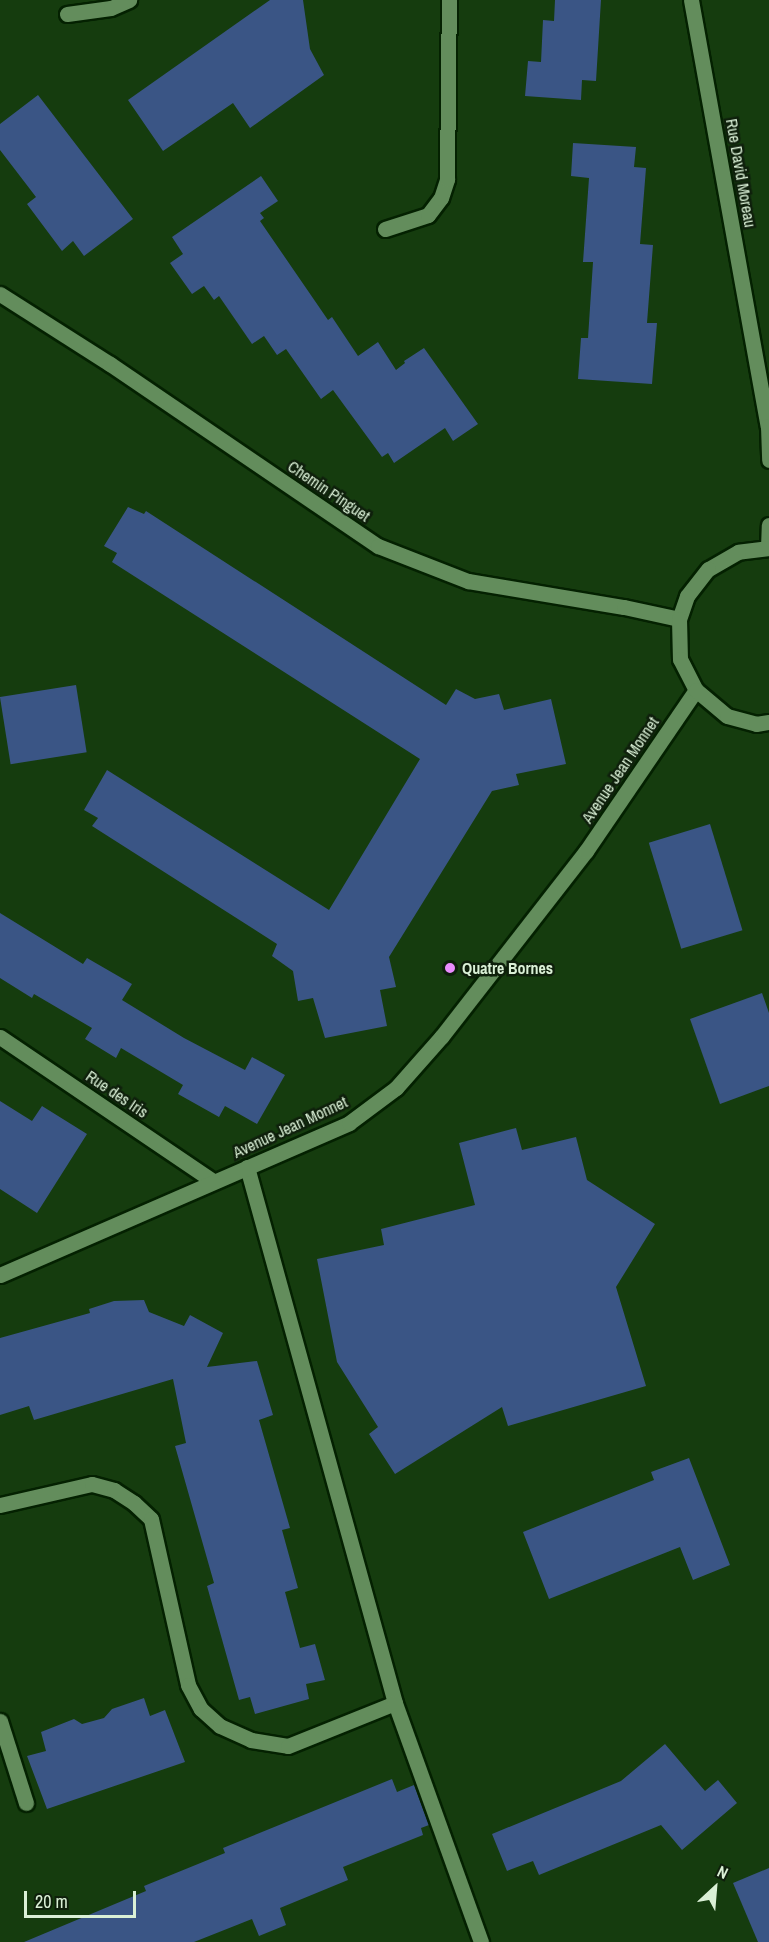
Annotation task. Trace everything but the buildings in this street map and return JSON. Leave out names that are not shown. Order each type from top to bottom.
[{"type":"street","points":[[67,14],[111,8],[129,0]]},
{"type":"street","points":[[385,229],[428,215],[441,198],[447,179],[449,0]]},
{"type":"street","name":"Rue David Moreau","points":[[691,0],[768,426],[769,460]]},
{"type":"street","name":"Chemin Pinguet","points":[[0,294],[110,364],[378,546],[468,581],[624,607],[678,619]]},
{"type":"street","points":[[769,525],[769,548],[738,552],[708,569],[687,596],[678,619],[680,659],[696,690],[727,716],[756,724],[769,722]]},
{"type":"street","name":"Avenue Jean Monnet","points":[[0,1275],[349,1123],[396,1088],[442,1035],[586,851],[696,690]]},
{"type":"street","name":"Rue des Iris","points":[[0,1037],[213,1181]]},
{"type":"street","points":[[247,1167],[395,1703],[481,1942]]},
{"type":"street","points":[[0,1505],[92,1484],[114,1490],[134,1503],[151,1519],[188,1685],[201,1709],[220,1726],[251,1740],[288,1746],[395,1703]]},
{"type":"street","points":[[0,1721],[27,1803]]},
{"type":"place","name":"Quatre Bornes","points":[[450,968]]}]
